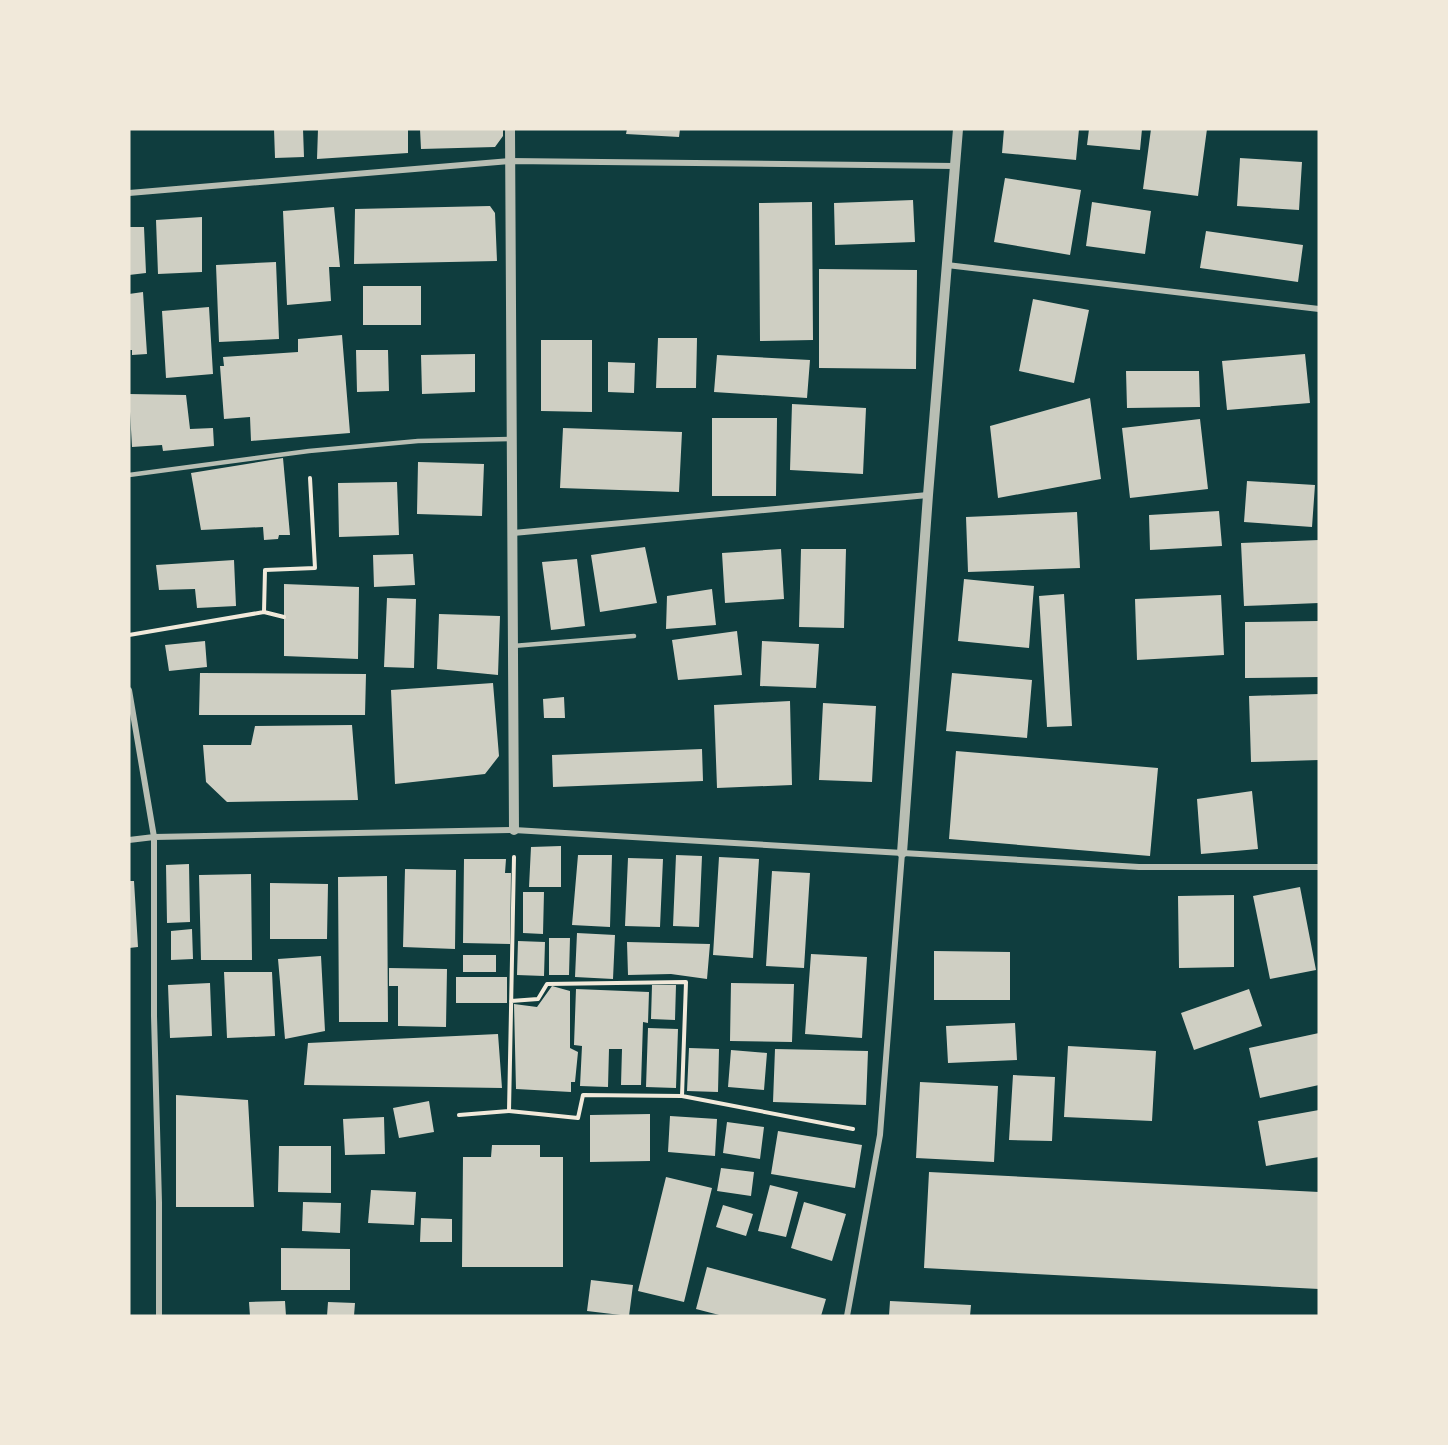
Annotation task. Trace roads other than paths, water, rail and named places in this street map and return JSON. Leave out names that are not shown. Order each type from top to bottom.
[{"type":"street","points":[[510,129],[514,830]]},
{"type":"street","points":[[847,1316],[880,1135],[958,129]]},
{"type":"street","points":[[129,193],[510,161],[955,166]]},
{"type":"street","points":[[947,265],[1319,309]]},
{"type":"street","points":[[513,533],[928,495]]},
{"type":"street","points":[[129,690],[154,837],[154,1016],[159,1202],[159,1316]]},
{"type":"street","points":[[129,840],[154,837],[514,830],[1139,867],[1319,867]]},
{"type":"lane","points":[[129,475],[309,450],[418,441],[512,439]]},
{"type":"lane","points":[[513,646],[634,636]]}]
